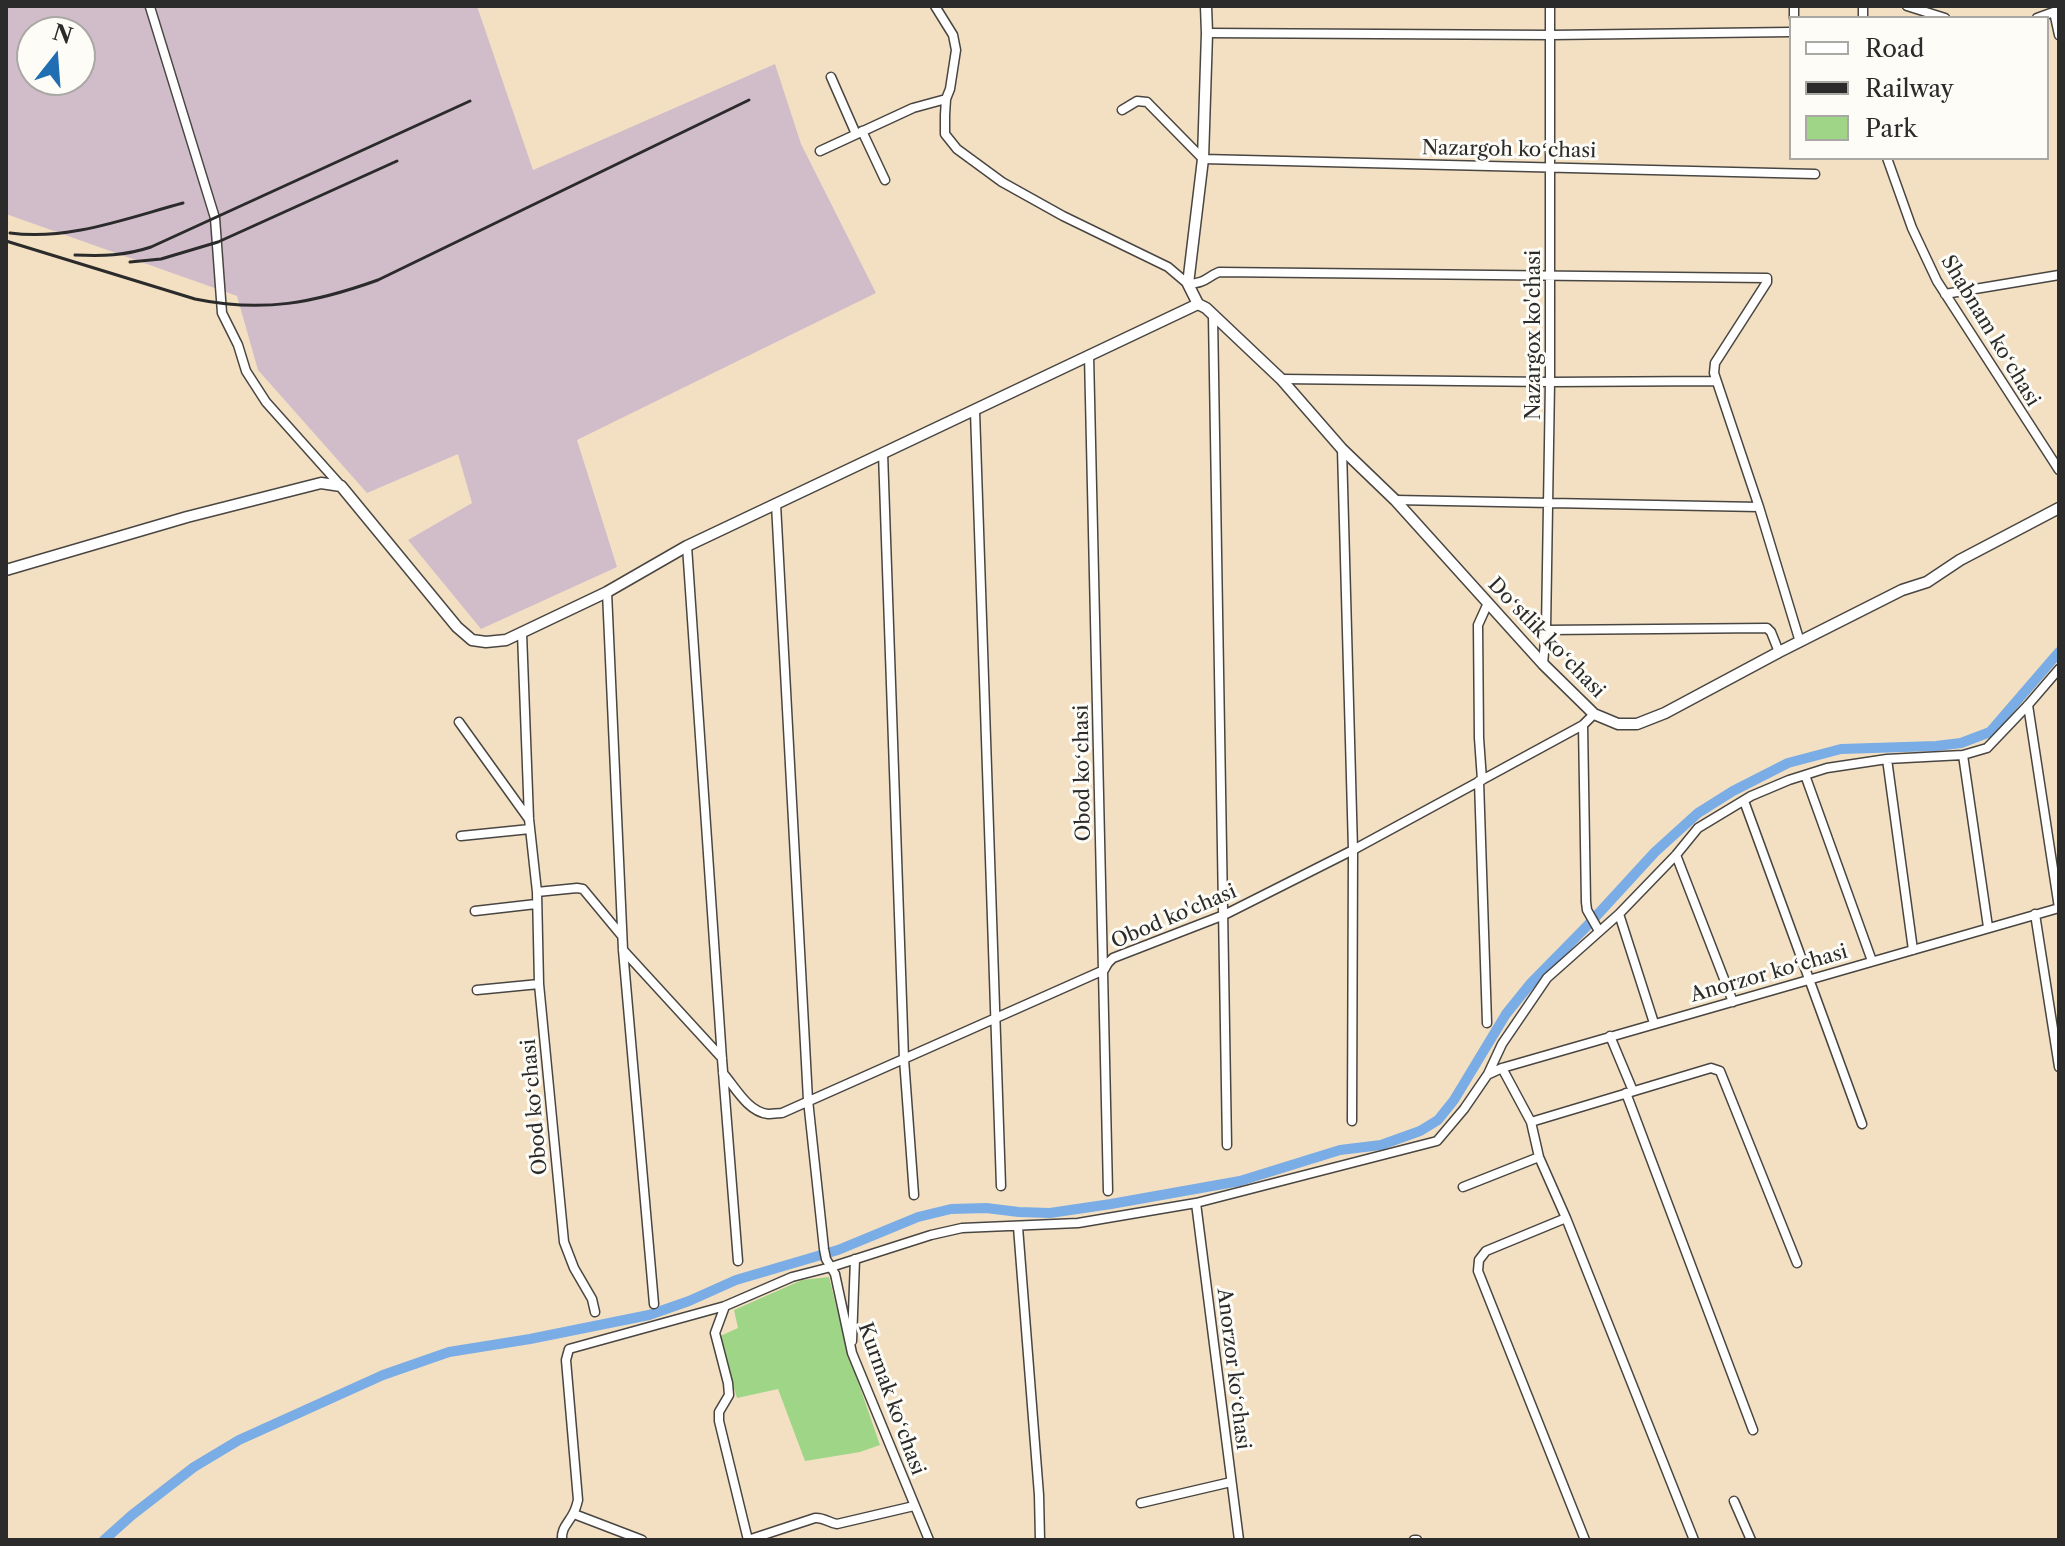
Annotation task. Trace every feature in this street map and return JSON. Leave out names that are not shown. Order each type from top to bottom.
[{"type":"street","points":[[151,6],[215,218],[222,313],[238,345],[246,371],[266,402],[341,486],[457,627],[472,640],[486,642],[506,640],[522,633],[607,592],[687,546],[1198,304],[1188,284],[1168,267],[1063,216],[1002,182],[957,149],[945,134],[946,99],[956,50],[953,35],[935,6]]},
{"type":"street","points":[[1188,284],[1203,159],[1206,6]]},
{"type":"street","name":"Nazargox ko'chasi","points":[[1543,664],[1550,382],[1550,6]]},
{"type":"street","points":[[1907,6],[1939,16]]},
{"type":"street","points":[[2057,11],[2059,35]]},
{"type":"street","points":[[1207,33],[1551,35],[1789,32]]},
{"type":"street","points":[[831,77],[885,180]]},
{"type":"street","points":[[820,151],[913,108],[946,99]]},
{"type":"street","points":[[1122,110],[1137,101],[1147,102],[1203,159]]},
{"type":"street","name":"Nazargoh koʻchasi","points":[[1203,159],[1815,174]]},
{"type":"street","name":"Shabnam koʻchasi","points":[[1888,160],[1912,228],[1945,294],[2059,470]]},
{"type":"street","points":[[1188,284],[1202,283],[1219,272],[1767,278],[1715,363],[1714,373],[1800,642]]},
{"type":"street","points":[[1945,294],[2059,275]]},
{"type":"street","name":"Doʻstlik koʻchasi","points":[[1198,304],[1281,379],[1342,449],[1395,500],[1543,664],[1594,714],[1618,724],[1637,724],[1665,713],[1902,590],[1927,582],[1960,560],[2059,508]]},
{"type":"street","points":[[1213,316],[1227,1145]]},
{"type":"street","name":"Obod koʻchasi","points":[[1089,355],[1108,1191]]},
{"type":"street","points":[[1281,379],[1716,381]]},
{"type":"street","points":[[975,411],[1001,1186]]},
{"type":"street","points":[[1342,449],[1353,850],[1352,1121]]},
{"type":"street","points":[[883,453],[904,1059],[914,1195]]},
{"type":"street","points":[[6,570],[187,517],[321,483],[341,486]]},
{"type":"street","points":[[1395,500],[1759,507]]},
{"type":"street","points":[[776,504],[808,1100]]},
{"type":"street","points":[[687,546],[738,1261]]},
{"type":"street","points":[[607,592],[623,950],[654,1304]]},
{"type":"street","points":[[1487,1023],[1478,625],[1488,603]]},
{"type":"street","points":[[1546,630],[1767,628],[1779,652]]},
{"type":"street","name":"Obod koʻchasi","points":[[522,633],[529,819],[537,892],[539,984],[564,1242],[574,1268],[592,1299],[595,1312]]},
{"type":"street","points":[[562,1540],[564,1525],[574,1514],[578,1500],[566,1360],[569,1349],[725,1306],[829,1263],[855,1259],[931,1235],[962,1228],[1078,1223],[1196,1203],[1437,1141],[1488,1074],[1502,1044],[1547,978],[1619,914],[1698,828],[1744,801],[1789,780],[1827,768],[1887,759],[1963,755],[1987,748],[2059,669]]},
{"type":"street","points":[[2028,705],[2059,908]]},
{"type":"street","name":"Obod ko'chasi","points":[[723,1073],[757,1111],[782,1113],[1104,970],[1113,958],[1224,915],[1353,850],[1583,725],[1594,714]]},
{"type":"street","points":[[459,722],[529,819]]},
{"type":"street","points":[[1583,725],[1587,910],[1599,931]]},
{"type":"street","points":[[1963,755],[1988,927]]},
{"type":"street","points":[[1887,759],[1913,950]]},
{"type":"street","points":[[1805,775],[1872,961]]},
{"type":"street","points":[[1744,801],[1862,1124]]},
{"type":"street","points":[[461,836],[530,829]]},
{"type":"street","points":[[1676,855],[1733,1002]]},
{"type":"street","points":[[537,892],[583,889],[623,937]]},
{"type":"street","points":[[475,911],[536,904]]},
{"type":"street","name":"Anorzor koʻchasi","points":[[1488,1074],[1654,1023],[2059,908]]},
{"type":"street","points":[[1619,914],[1654,1023]]},
{"type":"street","points":[[2035,914],[2059,1067]]},
{"type":"street","points":[[623,950],[722,1059]]},
{"type":"street","points":[[477,990],[539,984]]},
{"type":"street","points":[[1610,1036],[1753,1430]]},
{"type":"street","points":[[1502,1068],[1531,1122],[1539,1157],[1694,1540]]},
{"type":"street","points":[[1531,1122],[1711,1068],[1720,1071],[1797,1263]]},
{"type":"street","name":"Kurmak koʻchasi","points":[[808,1100],[824,1249],[835,1274],[852,1353],[929,1540]]},
{"type":"street","points":[[1463,1187],[1539,1157]]},
{"type":"street","name":"Anorzor koʻchasi","points":[[1196,1203],[1239,1540]]},
{"type":"street","points":[[1566,1218],[1486,1251],[1479,1260],[1478,1271],[1585,1540]]},
{"type":"street","points":[[1018,1227],[1040,1540]]},
{"type":"street","points":[[852,1353],[855,1259]]},
{"type":"street","points":[[725,1306],[715,1333],[729,1395],[719,1412],[719,1421],[748,1540],[815,1518],[821,1517],[837,1524],[914,1506]]},
{"type":"street","points":[[1141,1503],[1231,1482]]},
{"type":"street","points":[[1734,1501],[1751,1540]]},
{"type":"street","points":[[574,1514],[642,1540]]},
{"type":"shaded area","points":[[6,6],[477,6],[533,170],[775,64],[801,144],[876,293],[577,440],[617,567],[481,629],[408,540],[472,503],[458,454],[367,493],[258,370],[237,296],[6,214]]},
{"type":"green space","points":[[829,1277],[847,1350],[880,1445],[860,1452],[805,1461],[778,1389],[737,1398],[718,1337],[738,1328],[734,1310],[802,1280]]},
{"type":"waterway","points":[[104,1540],[194,1467],[239,1440],[383,1375],[449,1352],[649,1315],[736,1280],[838,1250],[918,1217],[951,1209],[986,1208],[1050,1213],[1111,1204],[1240,1181],[1340,1150],[1381,1145],[1420,1131],[1438,1120],[1454,1100],[1506,1014],[1531,983],[1655,852],[1698,813],[1788,763],[1841,749],[1961,743],[1990,732],[2059,652]]},
{"type":"railway","points":[[6,241],[195,299],[243,305],[310,300],[378,280],[749,100]]},
{"type":"railway","points":[[75,255],[113,255],[151,247],[470,101]]},
{"type":"railway","points":[[130,262],[161,259],[218,242],[397,161]]},
{"type":"railway","points":[[10,233],[32,235],[75,231],[183,203]]}]
